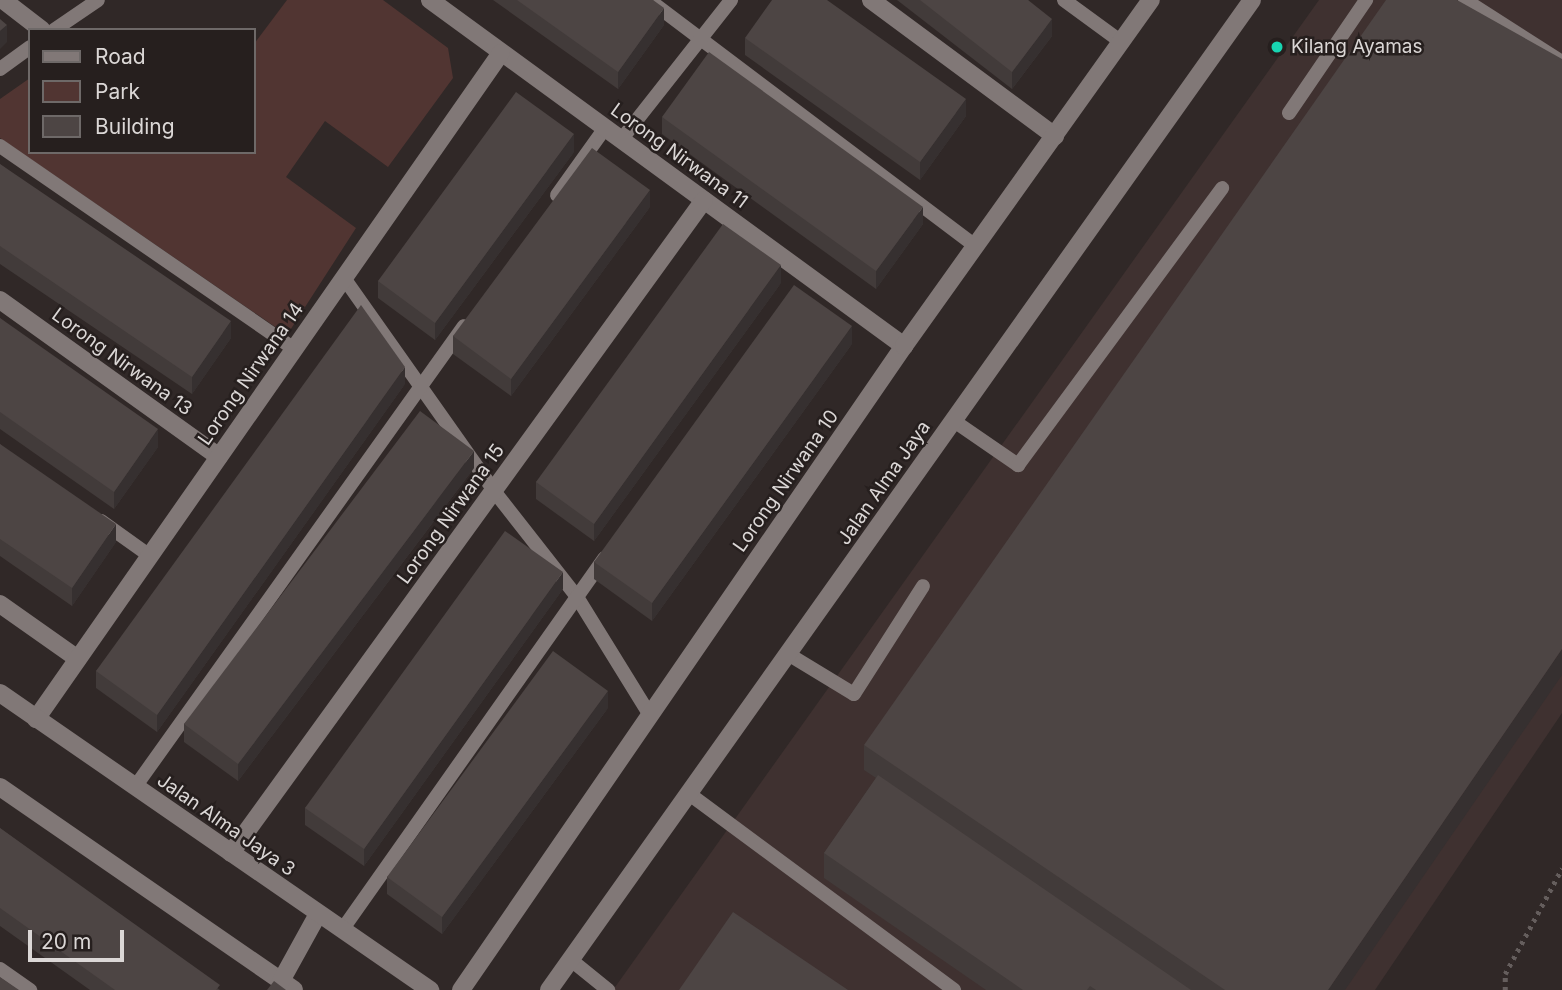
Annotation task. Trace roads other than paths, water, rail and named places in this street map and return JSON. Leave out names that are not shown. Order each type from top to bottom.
[{"type":"street","points":[[3,0],[39,28]]},
{"type":"street","name":"Lorong Nirwana 11","points":[[430,0],[704,200],[800,278],[904,346]]},
{"type":"street","points":[[872,0],[1055,136]]},
{"type":"street","name":"Lorong Nirwana 10","points":[[461,990],[904,346],[1151,0]]},
{"type":"street","name":"Jalan Alma Jaya","points":[[550,990],[1251,0]]},
{"type":"street","name":"Lorong Nirwana 14","points":[[36,719],[501,53]]},
{"type":"street","name":"Lorong Nirwana 15","points":[[231,853],[704,200]]},
{"type":"street","name":"Lorong Nirwana 13","points":[[0,300],[219,457]]},
{"type":"street","points":[[0,604],[78,659]]},
{"type":"street","name":"Jalan Alma Jaya 3","points":[[0,693],[430,990]]},
{"type":"street","points":[[0,787],[283,987],[317,914]]},
{"type":"lane","points":[[57,28],[98,0]]},
{"type":"lane","points":[[649,0],[975,246]]},
{"type":"lane","points":[[621,140],[730,0]]},
{"type":"lane","points":[[1064,0],[1120,41]]},
{"type":"lane","points":[[1289,113],[1366,0]]},
{"type":"lane","points":[[1465,0],[1562,62]]},
{"type":"lane","points":[[0,69],[28,48]]},
{"type":"lane","points":[[550,206],[605,128]]},
{"type":"lane","points":[[0,146],[294,349]]},
{"type":"lane","points":[[954,421],[1018,465],[1222,188]]},
{"type":"lane","points":[[344,278],[423,384],[494,491],[577,597],[650,715]]},
{"type":"lane","points":[[135,787],[470,317]]},
{"type":"lane","points":[[86,510],[150,556]]},
{"type":"lane","points":[[342,930],[616,541]]},
{"type":"lane","points":[[788,654],[854,694],[923,586]]},
{"type":"lane","points":[[688,793],[954,990]]},
{"type":"lane","points":[[570,960],[608,990]]},
{"type":"lane","points":[[0,969],[30,990]]},
{"type":"place","name":"Kilang Ayamas","points":[[1277,47]]}]
